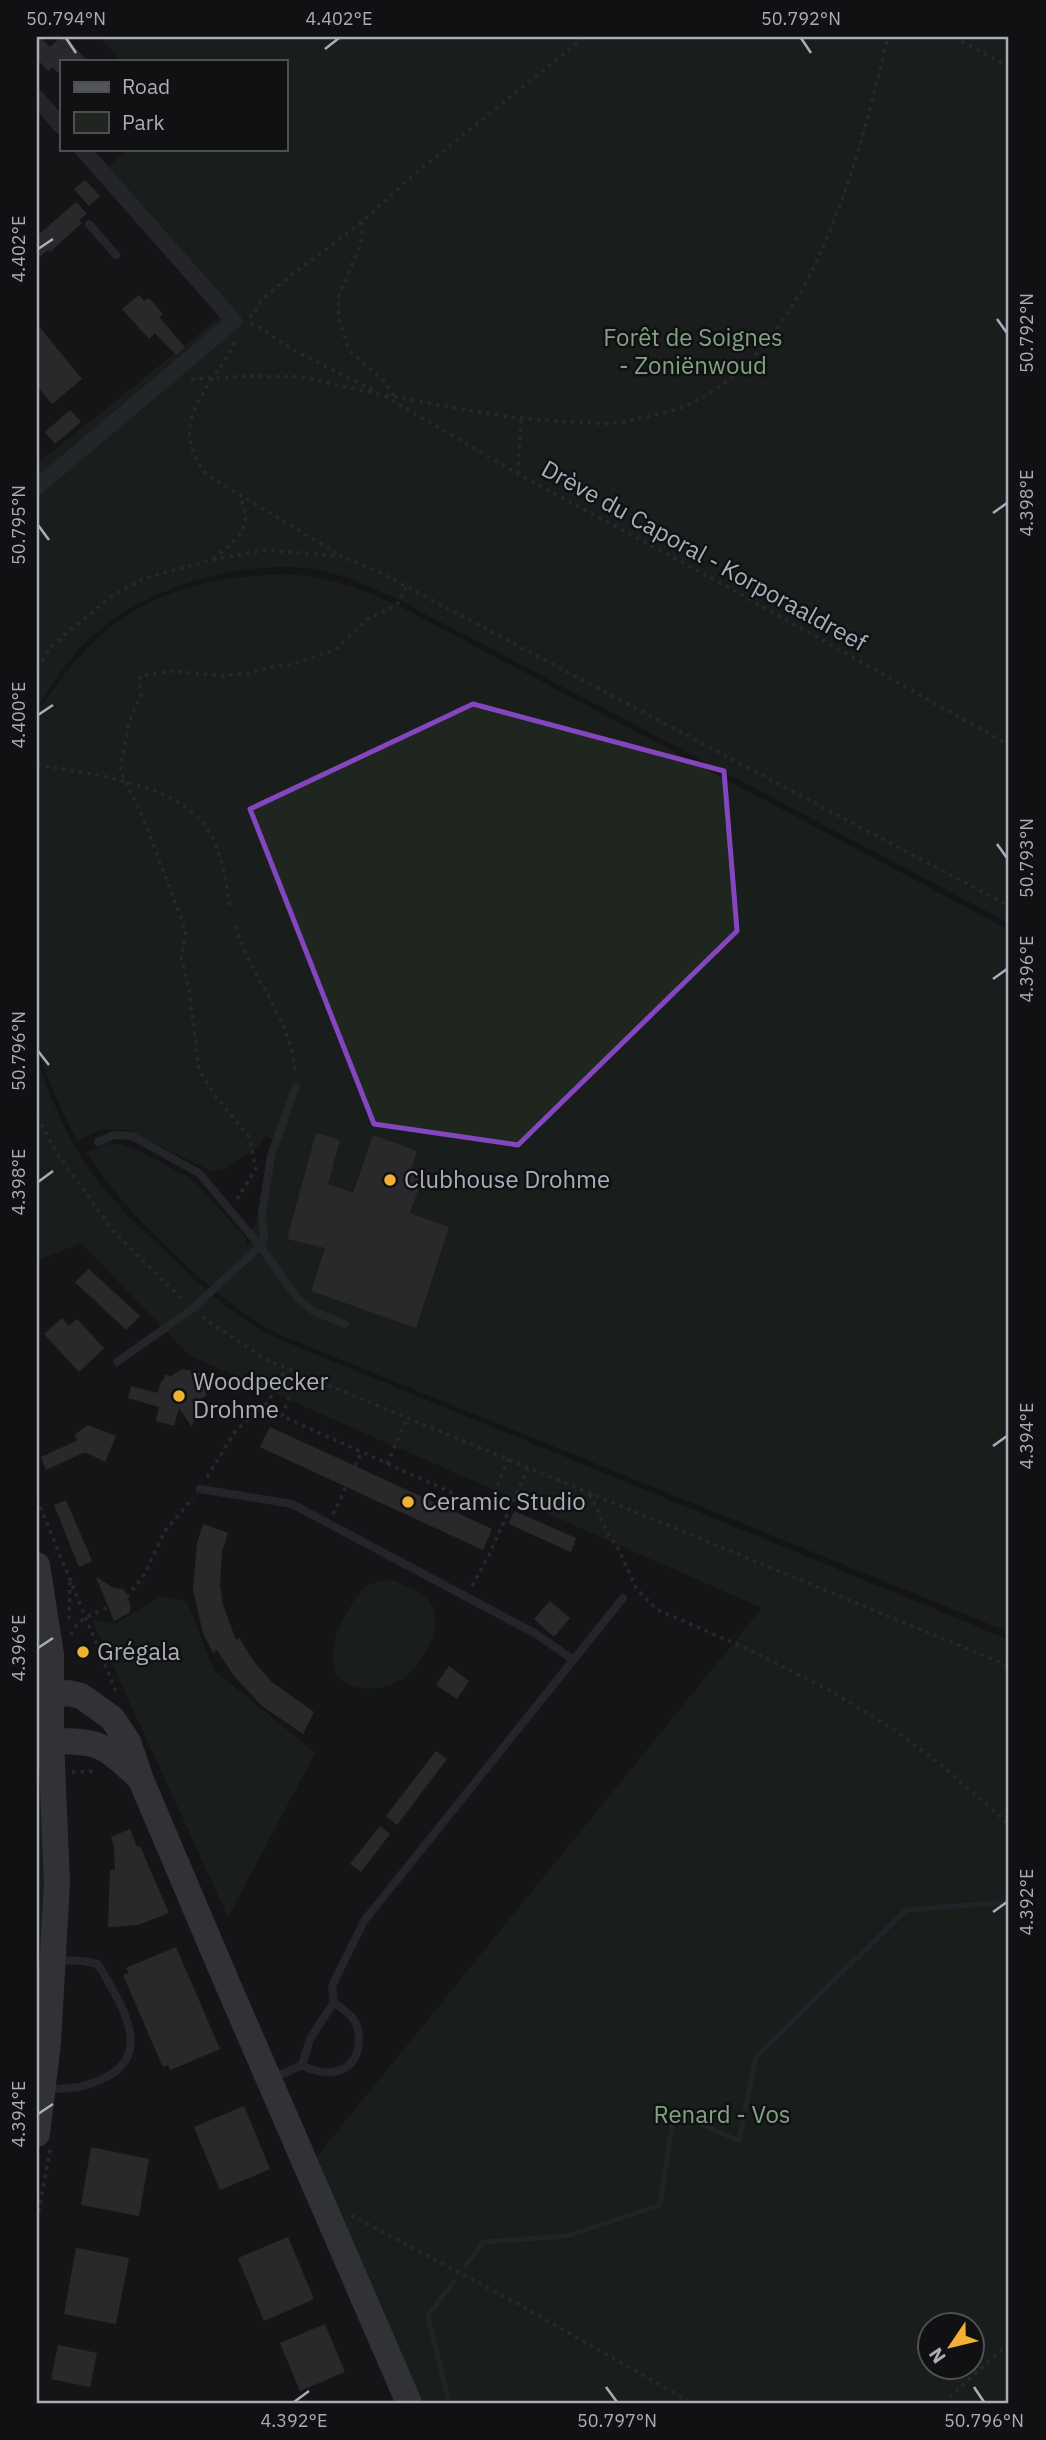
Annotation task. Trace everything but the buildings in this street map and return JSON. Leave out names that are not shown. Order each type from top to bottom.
[{"type":"main road","points":[[37,1565],[51,1655],[44,1697],[44,1734],[57,1883],[43,2090],[37,2134]]},
{"type":"main road","points":[[44,1697],[71,1693],[81,1696],[112,1718],[128,1742],[141,1780],[409,2403]]},
{"type":"main road","points":[[44,1734],[87,1741],[107,1748],[141,1780]]},
{"type":"street","points":[[37,98],[60,124]]},
{"type":"street","points":[[37,487],[242,320],[83,150]]},
{"type":"lane","points":[[89,224],[116,255]]},
{"type":"lane","points":[[117,1362],[192,1309],[260,1246],[264,1237],[262,1214],[271,1156],[296,1086]]},
{"type":"lane","points":[[98,1142],[114,1135],[132,1136],[199,1173],[260,1246],[298,1299],[313,1311],[345,1324]]},
{"type":"lane","points":[[200,1489],[292,1504],[536,1634],[572,1659]]},
{"type":"lane","points":[[269,2080],[302,2065],[310,2039],[334,2002],[332,1986],[363,1921],[623,1598]]},
{"type":"lane","points":[[43,2090],[79,2087],[107,2075],[125,2064],[132,2047],[128,2024],[98,1964],[53,1960]]},
{"type":"lane","points":[[302,2065],[313,2071],[326,2073],[338,2071],[355,2058],[359,2037],[357,2026],[353,2018],[334,2002]]},
{"type":"path","points":[[242,320],[262,299],[363,220],[411,177],[585,37]]},
{"type":"path","points":[[160,385],[213,377],[303,377],[383,395],[521,420],[618,423],[684,407],[716,388],[753,356],[802,293],[828,233],[866,125],[888,37]]},
{"type":"path","points":[[954,37],[1009,67]]},
{"type":"path","points":[[363,220],[361,243],[338,298],[339,319],[349,350],[385,383],[395,397]]},
{"type":"path","points":[[259,327],[295,351],[383,395]]},
{"type":"path","points":[[236,340],[191,416],[188,432],[191,448],[198,464],[207,475],[341,556],[406,587],[1009,906]]},
{"type":"path","name":"Drève du Caporal - Korporaaldreef","points":[[383,395],[518,474],[715,580],[1009,745]]},
{"type":"path","points":[[518,474],[521,420]]},
{"type":"path","points":[[211,560],[236,540],[244,527],[244,507],[239,495]]},
{"type":"path","points":[[37,668],[53,645],[121,591],[142,579],[211,560],[265,550],[341,556]]},
{"type":"path","points":[[230,1210],[257,1169],[249,1137],[214,1094],[199,1070],[189,988],[181,959],[186,930],[144,820],[124,782],[120,763],[129,722],[141,694],[140,676],[165,672],[221,676],[251,673],[279,665],[290,665],[335,650],[368,619],[397,605],[406,587]]},
{"type":"path","points":[[37,765],[95,774],[124,782],[166,797],[198,818],[207,828],[221,855],[230,906]]},
{"type":"path","points":[[235,926],[250,966],[283,1026],[295,1064],[296,1086]]},
{"type":"path","points":[[37,1117],[58,1155],[114,1232],[192,1309],[267,1360],[1009,1666]]},
{"type":"path","points":[[298,1373],[282,1416],[488,1509],[508,1460]]},
{"type":"path","points":[[387,1464],[407,1418]]},
{"type":"path","points":[[355,1466],[361,1453]]},
{"type":"path","points":[[466,1597],[489,1555],[528,1468]]},
{"type":"path","points":[[328,1524],[346,1487]]},
{"type":"path","points":[[590,1493],[636,1588],[656,1609],[743,1647],[829,1690],[892,1729],[939,1763],[1009,1824]]},
{"type":"path","points":[[37,1499],[50,1537],[119,1699]]},
{"type":"path","points":[[70,1582],[69,1640],[73,1628],[85,1618],[108,1607]]},
{"type":"path","points":[[323,2207],[343,2211],[390,2235],[692,2403]]},
{"type":"path","points":[[943,2403],[1009,2343]]},
{"type":"highlighted area","points":[[473,704],[724,771],[737,931],[518,1145],[374,1124],[250,809]]},
{"type":"green space","name":"Forêt de Soignes - Zoniënwoud","points":[[100,37],[1009,37],[1009,923],[399,600],[324,571],[284,567],[253,569],[191,582],[161,593],[132,607],[85,643],[65,666],[37,708],[37,464],[220,317],[99,175],[128,150],[287,150],[287,60],[120,60]]},
{"type":"green space","points":[[285,574],[347,585],[405,609],[1009,930],[1009,1632],[278,1334],[234,1306],[168,1248],[124,1203],[87,1153],[101,1145],[120,1144],[192,1179],[245,1237],[247,1246],[254,1239],[251,1229],[255,1225],[272,1140],[265,1135],[260,1145],[227,1168],[211,1171],[128,1130],[102,1129],[77,1141],[37,1049],[37,714],[61,679],[86,650],[112,626],[140,608],[170,594],[204,584],[242,577]]},
{"type":"green space","name":"Renard - Vos","points":[[37,1060],[68,1134],[100,1184],[130,1218],[197,1282],[242,1318],[276,1338],[1009,1640],[1009,2403],[410,2403],[309,2166],[762,1608],[190,1356],[81,1243],[37,1261]]},
{"type":"green space","points":[[393,1580],[419,1593],[432,1605],[435,1630],[429,1646],[407,1676],[384,1687],[359,1688],[346,1683],[338,1675],[333,1653],[335,1639],[358,1595],[373,1583]]},
{"type":"green space","points":[[161,1596],[187,1602],[214,1670],[315,1753],[228,1917],[92,1620],[115,1624]]},
{"type":"green space","points":[[37,1791],[46,1791],[48,1928],[37,2073]]},
{"type":"waterway","points":[[466,2265],[483,2242],[567,2236],[660,2205],[674,2112],[739,2141],[756,2057],[906,1910],[1009,1902]]},
{"type":"waterway","points":[[449,2403],[428,2316],[454,2281]]},
{"type":"place","name":"Clubhouse Drohme","points":[[390,1180]]},
{"type":"place","name":"Woodpecker Drohme","points":[[179,1396]]},
{"type":"place","name":"Ceramic Studio","points":[[408,1502]]},
{"type":"place","name":"Grégala","points":[[83,1652]]}]
